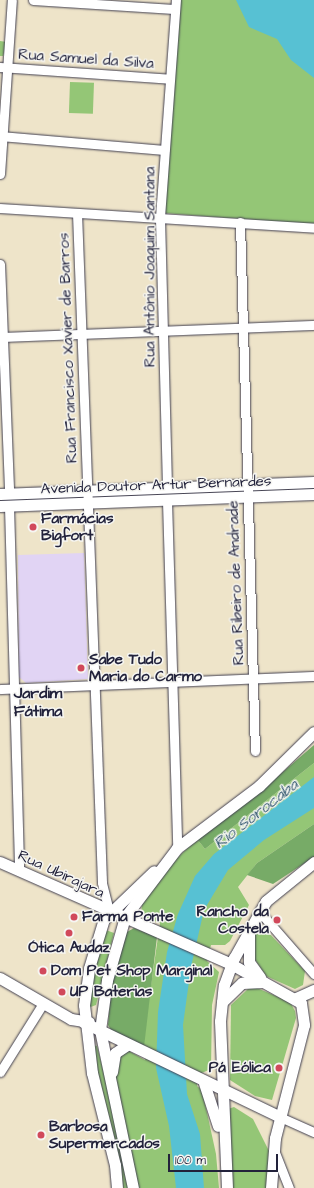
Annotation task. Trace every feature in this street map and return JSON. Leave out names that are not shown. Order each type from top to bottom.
[{"type":"main road","name":"Avenida Doutor Artur Bernardes","points":[[4,493],[167,486],[248,485],[314,482]]},
{"type":"main road","name":"Avenida Doutor Artur Bernardes","points":[[4,506],[167,501],[314,494]]},
{"type":"main road","points":[[117,1188],[83,1022],[89,968],[100,929],[110,912],[177,848],[259,786],[314,732]]},
{"type":"main road","points":[[83,1022],[96,1020],[125,917],[168,858]]},
{"type":"main road","name":"Rua Ubirajara","points":[[0,862],[110,912],[125,917],[220,959],[267,982]]},
{"type":"main road","points":[[227,1188],[222,1092],[221,1004],[230,964],[259,911],[273,893],[314,862]]},
{"type":"main road","points":[[250,928],[250,966],[267,982],[296,998],[305,1014],[304,1025],[280,1117],[274,1149],[271,1188]]},
{"type":"main road","points":[[0,978],[42,1005],[83,1022],[222,1092],[280,1117]]},
{"type":"main road","points":[[221,1004],[242,983],[267,982]]},
{"type":"main road","points":[[296,998],[314,990]]},
{"type":"main road","points":[[101,1006],[100,1030],[133,1188]]},
{"type":"main road","points":[[112,1085],[115,1053],[129,1046]]},
{"type":"main road","points":[[203,1082],[224,1152]]},
{"type":"street","points":[[0,174],[4,68],[12,0]]},
{"type":"street","points":[[33,0],[175,5]]},
{"type":"street","name":"Rua Antônio Joaquim Santana","points":[[167,486],[160,217],[175,5]]},
{"type":"street","name":"Rua Samuel da Silva","points":[[4,68],[170,79]]},
{"type":"street","points":[[1,137],[164,150]]},
{"type":"street","points":[[0,208],[240,222],[314,228]]},
{"type":"street","name":"Rua Francisco Xavier de Barros","points":[[77,213],[102,883],[110,912]]},
{"type":"street","name":"Rua Ribeiro de Andrade","points":[[240,222],[255,751]]},
{"type":"street","points":[[0,264],[4,493]]},
{"type":"street","points":[[1,337],[314,325]]},
{"type":"street","points":[[167,501],[177,848]]},
{"type":"street","points":[[4,506],[14,688],[19,871]]},
{"type":"street","points":[[0,689],[314,676]]},
{"type":"street","points":[[259,911],[314,974]]},
{"type":"street","points":[[301,959],[314,962]]},
{"type":"street","points":[[0,1071],[42,1005]]},
{"type":"street","points":[[280,1117],[314,1132]]},
{"type":"street","points":[[274,1149],[288,1188]]},
{"type":"shaded area","points":[[84,553],[88,679],[26,683],[19,677],[18,555]]},
{"type":"green space","points":[[181,0],[314,0],[314,225],[164,213]]},
{"type":"green space","points":[[0,41],[7,42],[3,56],[0,56]]},
{"type":"green space","points":[[70,82],[94,83],[93,114],[69,113]]},
{"type":"green space","points":[[314,745],[314,763],[205,849],[197,839],[254,797]]},
{"type":"green space","points":[[314,763],[314,824],[257,863],[238,887],[249,905],[230,941],[225,945],[211,945],[207,961],[219,972],[212,1005],[211,1069],[197,1075],[197,1086],[202,1090],[216,1154],[219,1188],[137,1188],[114,1074],[121,1052],[129,1051],[145,1060],[143,1041],[160,923],[141,916],[142,903],[170,865],[197,839],[205,849]]},
{"type":"green space","points":[[314,824],[314,857],[273,884],[247,875],[257,863]]},
{"type":"green space","points":[[134,928],[157,937],[144,1047],[112,1032],[108,1025],[112,977],[127,932]]},
{"type":"green space","points":[[257,928],[265,929],[305,971],[303,985],[295,989],[266,976],[254,958],[253,936]]},
{"type":"green space","points":[[103,929],[114,933],[96,1005],[88,1008],[91,973]]},
{"type":"green space","points":[[249,988],[257,988],[290,1002],[295,1011],[296,1018],[272,1100],[255,1096],[230,1080],[231,1005]]},
{"type":"green space","points":[[91,1045],[97,1046],[115,1116],[129,1188],[120,1188]]},
{"type":"green space","points":[[234,1107],[253,1119],[269,1151],[267,1188],[233,1188],[228,1109]]},
{"type":"water","points":[[236,0],[314,0],[314,78],[291,60],[277,39],[249,27]]},
{"type":"water","points":[[314,777],[314,808],[264,840],[228,870],[204,910],[191,967],[183,1025],[187,1094],[200,1134],[204,1188],[176,1188],[169,1126],[156,1068],[158,1012],[167,952],[178,914],[195,876],[214,854]]},
{"type":"place","name":"Farmácias Bigfort","points":[[33,527]]},
{"type":"place","name":"Sabe Tudo Maria do Carmo","points":[[81,668]]},
{"type":"place","name":"Farma Ponte","points":[[74,917]]},
{"type":"place","name":"Rancho da Costela","points":[[277,920]]},
{"type":"place","name":"Ótica Audaz","points":[[69,933]]},
{"type":"place","name":"Dom Pet Shop Marginal","points":[[43,971]]},
{"type":"place","name":"UP Baterias","points":[[62,992]]},
{"type":"place","name":"Pá Eólica","points":[[279,1068]]},
{"type":"place","name":"Barbosa Supermercados","points":[[41,1135]]},
{"type":"district","name":"Jardim Fátima","points":[[38,702]]},
{"type":"water label","name":"Rio Sorocaba","points":[[256,814]]}]
